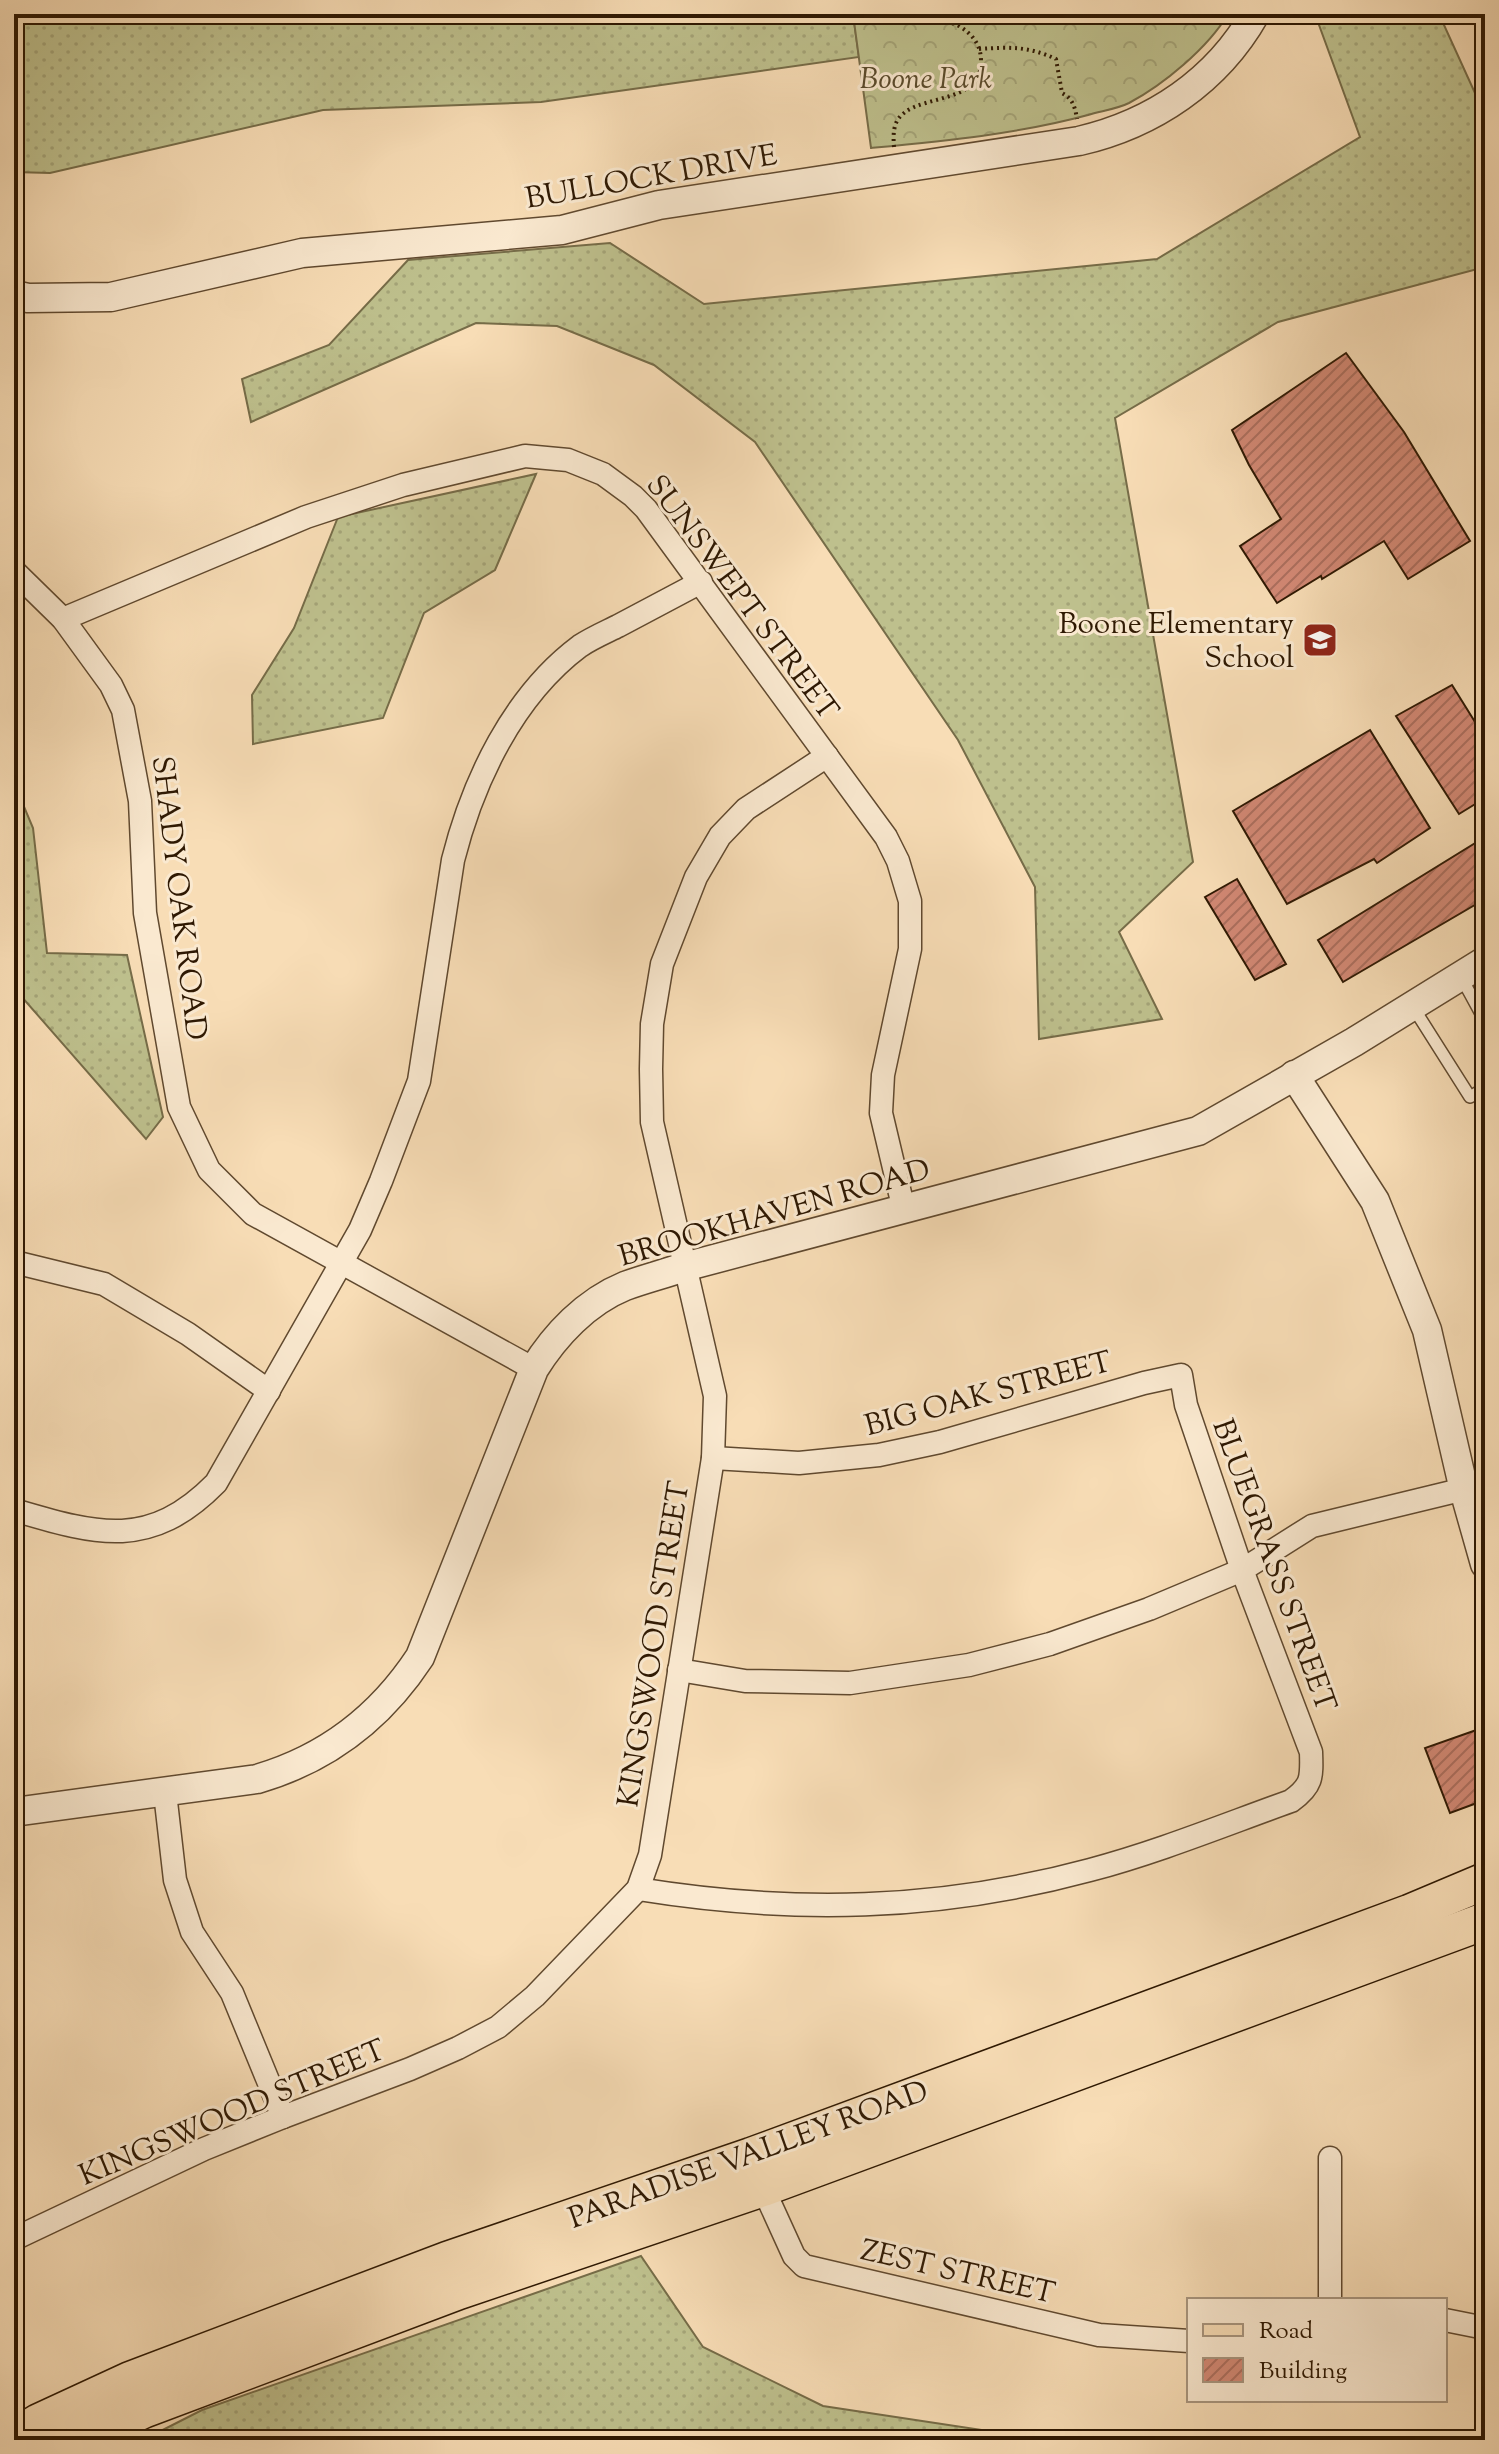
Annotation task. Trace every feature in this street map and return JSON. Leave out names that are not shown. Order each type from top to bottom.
[{"type":"main road","name":"PARADISE VALLEY ROAD","points":[[14,2437],[39,2422],[130,2380],[447,2260],[751,2156],[1409,1913],[1485,1881]]},
{"type":"main road","name":"PARADISE VALLEY ROAD","points":[[80,2440],[143,2410],[459,2291],[763,2188],[1485,1921]]},
{"type":"street","name":"BULLOCK DRIVE","points":[[14,295],[28,298],[111,297],[302,253],[562,230],[659,205],[1079,141],[1133,125],[1179,98],[1219,63],[1255,14]]},
{"type":"street","name":"SUNSWEPT STREET","points":[[63,619],[306,517],[403,485],[525,456],[568,460],[618,484],[646,509],[701,582],[886,837],[898,861],[910,901],[910,949],[883,1075],[881,1113],[904,1210]]},
{"type":"street","name":"SHADY OAK ROAD","points":[[14,571],[63,619],[111,685],[123,710],[140,801],[145,913],[179,1107],[209,1170],[253,1214],[534,1369]]},
{"type":"street","points":[[14,1510],[97,1532],[136,1529],[172,1517],[216,1483],[360,1230],[419,1081],[453,860],[461,829],[484,769],[537,690],[582,645],[701,582]]},
{"type":"street","name":"KINGSWOOD STREET","points":[[14,2239],[204,2149],[410,2069],[498,2027],[535,1996],[638,1889],[650,1855],[713,1458],[715,1396],[652,1122],[652,1024],[662,964],[696,877],[720,836],[746,809],[827,756]]},
{"type":"street","name":"BROOKHAVEN ROAD","points":[[14,1812],[257,1779],[302,1763],[344,1739],[363,1724],[394,1693],[420,1657],[534,1369],[547,1349],[573,1321],[604,1297],[684,1267],[1198,1131],[1354,1042],[1485,961]]},
{"type":"street","points":[[1294,1075],[1375,1201],[1427,1330],[1474,1487],[1485,1564]]},
{"type":"street","points":[[14,1262],[104,1284],[188,1334],[269,1391]]},
{"type":"street","name":"BIG OAK STREET","points":[[713,1458],[799,1463],[879,1455],[940,1442],[1181,1375]]},
{"type":"street","name":"BLUEGRASS STREET","points":[[638,1889],[697,1898],[805,1906],[902,1903],[998,1891],[1142,1855],[1291,1801],[1306,1790],[1312,1775],[1311,1752],[1242,1570],[1186,1405],[1181,1375]]},
{"type":"street","points":[[679,1670],[745,1681],[850,1683],[956,1667],[1050,1644],[1149,1609],[1242,1570],[1312,1526],[1474,1487]]},
{"type":"street","points":[[165,1793],[175,1880],[192,1932],[232,1993],[283,2117]]},
{"type":"street","points":[[1330,2158],[1330,2298]]},
{"type":"street","name":"ZEST STREET","points":[[763,2188],[794,2256],[804,2266],[1099,2335],[1187,2341]]},
{"type":"street","points":[[1447,2320],[1485,2328]]},
{"type":"lane","points":[[1460,976],[1485,1021]]},
{"type":"lane","points":[[1412,1006],[1470,1097],[1485,1088]]},
{"type":"path","points":[[895,169],[893,134],[896,120],[906,110],[946,99],[970,86],[981,71],[976,40],[957,25],[945,21],[921,22],[905,14]]},
{"type":"path","points":[[979,49],[1015,47],[1038,51],[1056,59],[1062,93],[1069,97],[1075,108],[1079,141]]},
{"type":"green space","points":[[14,14],[853,14],[859,57],[541,102],[323,110],[50,173],[14,172]]},
{"type":"green space","name":"Boone Park","points":[[853,14],[1228,14],[1209,40],[1184,64],[1124,105],[1062,122],[1008,132],[871,148]]},
{"type":"green space","points":[[1315,14],[1439,14],[1485,115],[1485,267],[1278,322],[1115,418],[1193,862],[1119,932],[1162,1019],[1039,1039],[1035,887],[958,740],[755,442],[654,365],[557,326],[476,323],[251,422],[242,379],[329,345],[408,260],[610,243],[704,304],[1157,259],[1360,137]]},
{"type":"green space","points":[[536,474],[495,570],[424,613],[383,718],[253,744],[252,695],[294,628],[338,517]]},
{"type":"green space","points":[[14,783],[33,828],[47,953],[127,955],[163,1117],[146,1139],[14,988]]},
{"type":"green space","points":[[641,2256],[703,2347],[823,2406],[1048,2440],[143,2440],[202,2410]]},
{"type":"building","points":[[1346,353],[1404,432],[1470,541],[1408,579],[1384,541],[1277,603],[1240,546],[1281,519],[1232,430]]},
{"type":"building","points":[[1452,685],[1485,738],[1485,798],[1459,814],[1396,716]]},
{"type":"building","points":[[1370,730],[1430,828],[1377,863],[1374,859],[1287,904],[1233,811]]},
{"type":"building","points":[[1485,837],[1485,899],[1343,982],[1318,940]]},
{"type":"building","points":[[1237,879],[1286,964],[1255,980],[1205,897]]},
{"type":"building","points":[[1485,1727],[1485,1800],[1450,1813],[1425,1748]]},
{"type":"place","name":"Boone Elementary School","points":[[1320,640]]}]
